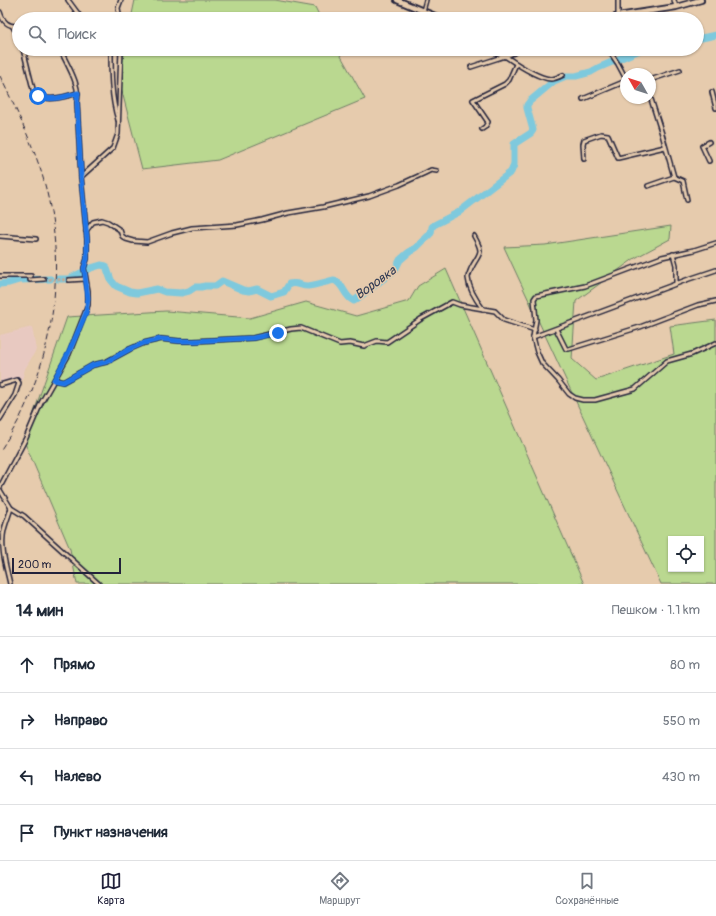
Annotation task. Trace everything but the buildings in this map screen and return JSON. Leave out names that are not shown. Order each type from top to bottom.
[{"type":"street","points":[[68,0],[77,12]]},
{"type":"street","points":[[119,12],[118,8],[121,0]]},
{"type":"street","points":[[397,0],[423,11],[426,0]]},
{"type":"street","points":[[618,0],[618,12]]},
{"type":"street","points":[[674,0],[676,7]]},
{"type":"street","points":[[644,12],[676,7],[701,0]]},
{"type":"street","points":[[0,12],[7,25],[12,27]]},
{"type":"street","points":[[25,56],[34,93],[38,96],[49,98],[78,93]]},
{"type":"street","points":[[63,56],[76,83],[78,93],[77,102],[81,177],[86,231],[87,259],[84,268],[88,298],[86,313],[68,354],[41,403],[26,438],[0,489],[11,508],[24,516],[100,584]]},
{"type":"street","points":[[111,56],[111,80],[116,113],[119,122]]},
{"type":"street","points":[[81,177],[113,148],[118,134],[121,56]]},
{"type":"street","points":[[471,67],[505,56],[516,64],[550,79],[563,75]]},
{"type":"street","points":[[613,56],[620,68]]},
{"type":"street","points":[[482,129],[488,122],[473,100],[505,84],[509,80],[516,64]]},
{"type":"street","points":[[656,78],[680,70]]},
{"type":"street","points":[[583,99],[620,83]]},
{"type":"street","points":[[712,92],[716,108]]},
{"type":"street","points":[[653,104],[674,177]]},
{"type":"street","points":[[584,159],[584,140],[601,134],[608,135],[618,158],[665,147]]},
{"type":"street","points":[[709,161],[702,146],[710,142]]},
{"type":"street","points":[[86,231],[94,222],[102,220],[115,225],[120,230],[122,236],[126,239],[147,242],[192,228],[237,225],[369,196],[431,170],[437,171]]},
{"type":"street","points":[[648,186],[674,177],[683,181],[687,200]]},
{"type":"street","points":[[0,236],[36,238]]},
{"type":"street","points":[[474,236],[480,248],[480,255],[473,264],[468,276],[470,287],[483,309]]},
{"type":"street","points":[[716,243],[694,250],[662,257],[585,286],[536,296],[534,299],[536,320],[533,338],[542,363],[569,394],[575,398],[583,400],[595,400],[636,389],[667,361],[692,354],[716,343]]},
{"type":"street","points":[[673,254],[676,265],[676,284]]},
{"type":"street","points":[[533,338],[716,270]]},
{"type":"street","points":[[0,276],[44,279]]},
{"type":"street","points":[[69,280],[85,279]]},
{"type":"street","points":[[556,329],[566,349],[569,349],[640,327],[698,305],[716,301]]},
{"type":"street","points":[[54,380],[63,382],[93,365],[106,362],[144,343],[161,339],[194,341],[253,338],[301,328],[340,344],[350,343],[364,346],[377,340],[387,342],[421,319],[452,302],[460,305],[495,311],[504,320],[534,330]]},
{"type":"street","points":[[0,385],[17,380],[19,383],[15,395],[0,419]]},
{"type":"street","points":[[10,584],[2,543],[4,530],[11,508]]},
{"type":"shaded area","points":[[32,327],[36,350],[25,369],[22,380],[0,385],[0,335]]},
{"type":"green space","points":[[135,0],[275,0],[315,7],[318,12],[132,12]]},
{"type":"green space","points":[[124,56],[341,56],[365,99],[218,160],[142,169],[119,80]]},
{"type":"green space","points":[[671,226],[670,239],[635,258],[576,301],[572,359],[596,380],[674,354],[670,326],[716,320],[716,584],[661,584],[504,247],[545,245]]},
{"type":"green space","points":[[446,269],[584,584],[77,584],[70,549],[24,441],[67,317],[166,311],[250,318],[306,302],[356,316],[409,301],[418,286]]},
{"type":"waterway","name":"Воровка","points":[[704,38],[716,35]]},
{"type":"waterway","name":"Воровка","points":[[58,279],[69,279],[91,268],[101,265],[106,266],[111,280],[116,286],[130,292],[137,293],[157,289],[165,292],[181,293],[189,291],[195,287],[215,286],[222,281],[243,290],[249,291],[257,289],[271,296],[284,292],[289,284],[295,283],[308,286],[334,280],[338,282],[350,299],[354,301],[395,270],[400,260],[417,247],[431,233],[434,225],[459,212],[511,172],[514,165],[514,144],[531,133],[533,130],[527,108],[530,101],[554,81],[566,76],[576,76],[591,72],[626,56]]},
{"type":"waterway","name":"Воровка","points":[[0,284],[19,280],[50,279]]},
{"type":"tunnel","points":[[44,279],[69,280]]},
{"type":"railway","points":[[0,76],[17,111],[41,171],[49,201],[54,231],[56,262],[51,323],[44,353],[35,383],[23,411],[0,451]]},
{"type":"route","points":[[38,96],[41,98],[49,98],[78,93],[77,102],[81,177],[87,239],[87,259],[84,268],[88,291],[88,305],[68,354],[54,380],[63,382],[69,380],[93,365],[106,362],[144,343],[161,339],[194,341],[253,338],[278,333]]}]
